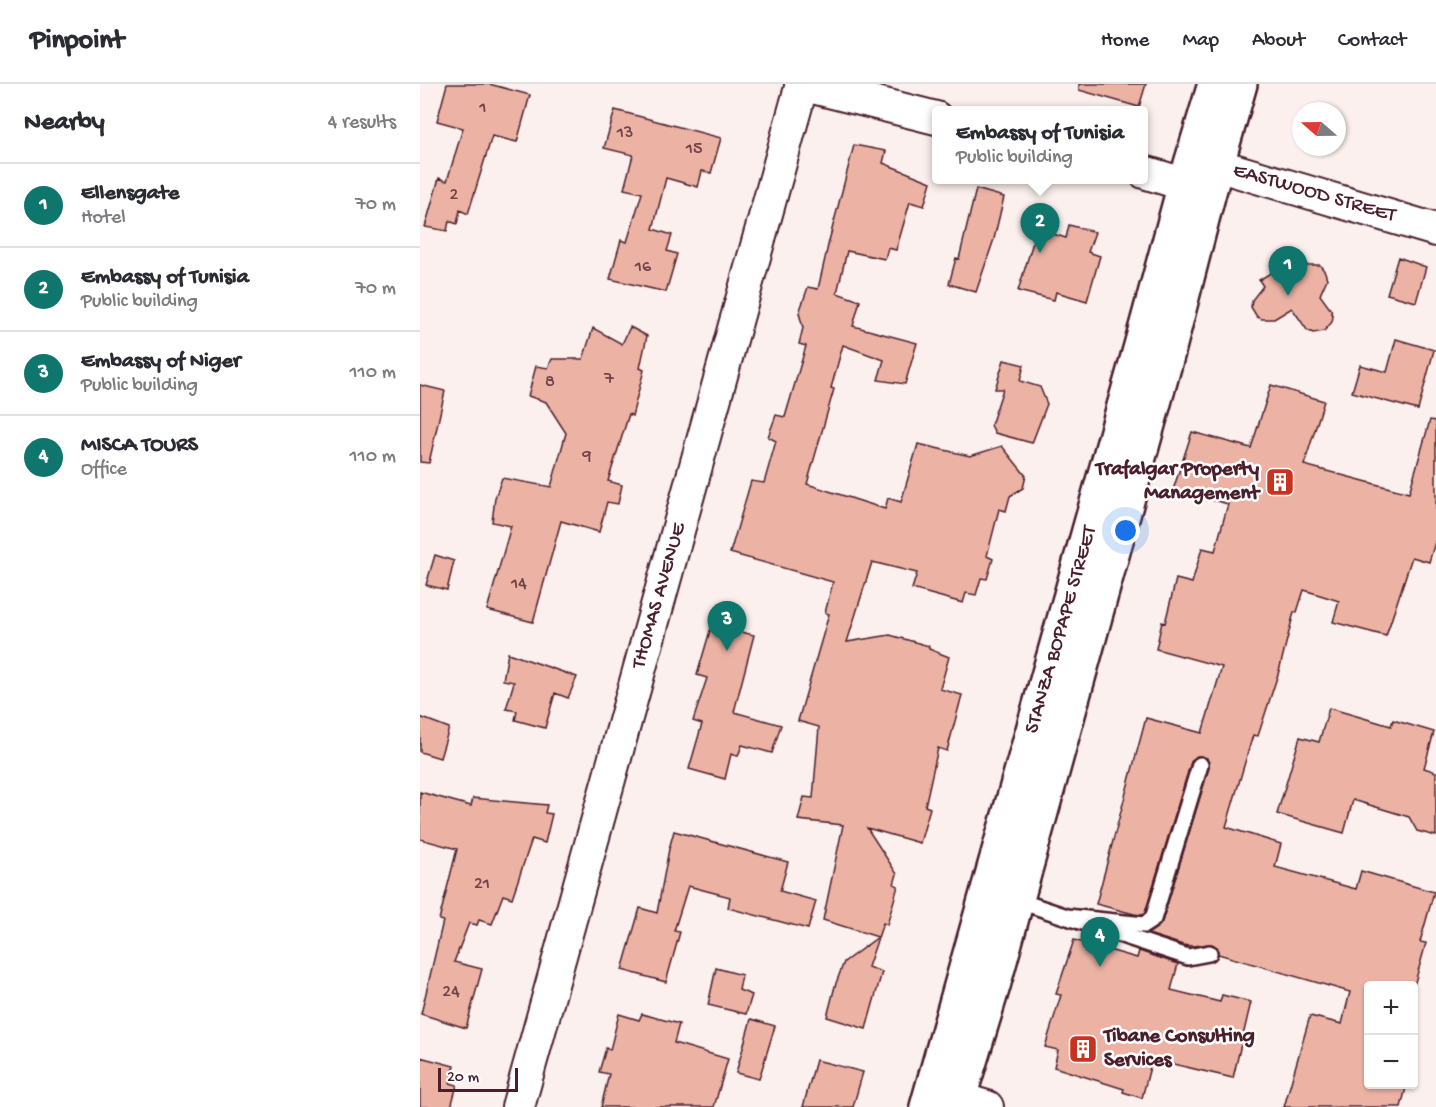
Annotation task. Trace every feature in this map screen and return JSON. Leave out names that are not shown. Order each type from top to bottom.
[{"type":"main road","name":"STANZA BOPAPE STREET","points":[[952,1102],[993,986],[1168,352],[1201,175],[1215,84]]},
{"type":"main road","name":"STANZA BOPAPE STREET","points":[[952,1102],[1132,380],[1201,175],[1240,84]]},
{"type":"street","points":[[802,84],[932,117]]},
{"type":"street","name":"THOMAS AVENUE","points":[[518,1107],[802,84]]},
{"type":"street","name":"EASTWOOD STREET","points":[[1148,172],[1201,175],[1436,230]]},
{"type":"lane","points":[[1067,917],[1144,925],[1153,919],[1200,765]]},
{"type":"lane","points":[[1016,900],[1188,957],[1209,953]]},
{"type":"building","points":[[447,84],[489,84],[530,95],[517,142],[492,136],[468,214],[460,210],[457,224],[449,221],[447,231],[425,227],[439,178],[447,181],[463,128],[437,121]]},
{"type":"building","points":[[1079,84],[1146,84],[1139,106],[1079,90]]},
{"type":"building","points":[[615,110],[721,138],[711,173],[702,171],[698,187],[666,178],[653,229],[672,235],[667,251],[677,254],[666,292],[610,279],[621,240],[627,242],[642,193],[624,189],[633,155],[604,148]]},
{"type":"building","points":[[854,145],[886,151],[883,163],[931,182],[924,206],[910,202],[896,250],[888,248],[885,259],[847,251],[837,293],[860,301],[853,326],[917,343],[905,384],[878,380],[884,360],[843,345],[831,388],[834,389],[807,484],[885,509],[888,498],[901,502],[918,444],[970,456],[1002,446],[1026,476],[1023,488],[1010,496],[1006,511],[999,509],[987,556],[993,559],[987,579],[981,578],[976,595],[966,593],[963,603],[912,589],[917,573],[872,562],[847,642],[890,635],[929,646],[929,649],[949,657],[940,689],[962,695],[947,751],[938,748],[925,806],[930,808],[920,843],[867,828],[897,874],[894,884],[898,886],[887,925],[883,923],[868,967],[882,972],[866,1029],[827,1017],[844,962],[878,937],[823,920],[843,825],[798,820],[804,797],[813,798],[819,727],[798,721],[829,614],[825,613],[833,582],[730,553],[751,481],[764,483],[776,441],[768,437],[776,415],[785,417],[806,346],[799,344],[803,328],[799,313],[808,287],[818,289]]},
{"type":"building","points":[[976,189],[1004,197],[994,239],[976,292],[949,284],[956,258],[959,259]]},
{"type":"building","points":[[1069,225],[1095,232],[1088,252],[1100,256],[1087,301],[1056,292],[1054,300],[1018,291],[1037,229],[1066,238]]},
{"type":"building","points":[[1398,257],[1426,267],[1416,302],[1387,294]]},
{"type":"building","points":[[1292,260],[1295,265],[1320,265],[1325,272],[1327,279],[1320,295],[1333,316],[1332,322],[1324,331],[1313,333],[1307,330],[1292,308],[1274,319],[1262,319],[1257,317],[1251,307],[1252,300],[1263,286],[1259,280]]},
{"type":"building","points":[[630,327],[647,336],[640,368],[644,370],[632,416],[629,414],[608,481],[622,485],[618,504],[607,502],[599,532],[561,521],[533,622],[487,610],[511,526],[492,522],[495,498],[502,478],[551,487],[566,433],[546,402],[528,396],[536,366],[548,368],[552,359],[583,359],[593,328],[622,344]]},
{"type":"building","points":[[1396,339],[1434,350],[1418,410],[1352,392],[1360,365],[1387,372]]},
{"type":"building","points":[[1004,360],[1024,365],[1020,381],[1040,387],[1047,404],[1032,443],[995,433],[991,425],[1003,389],[995,389]]},
{"type":"building","points":[[420,385],[445,391],[429,463],[420,462]]},
{"type":"building","points":[[1271,385],[1324,401],[1304,465],[1409,493],[1430,420],[1436,421],[1436,539],[1429,562],[1412,557],[1386,636],[1333,622],[1339,601],[1304,590],[1297,612],[1294,612],[1279,671],[1258,736],[1253,735],[1226,827],[1281,844],[1275,867],[1356,889],[1361,871],[1434,892],[1420,942],[1426,943],[1415,981],[1364,981],[1364,1089],[1406,1089],[1401,1107],[1284,1107],[1310,1016],[1342,1024],[1350,992],[1218,954],[1217,947],[1212,944],[1183,945],[1148,934],[1162,922],[1209,768],[1207,758],[1197,756],[1191,762],[1145,913],[1134,914],[1096,904],[1146,718],[1202,733],[1222,667],[1156,649],[1176,579],[1192,583],[1202,548],[1215,551],[1228,504],[1173,490],[1192,432],[1251,448]]},
{"type":"building","points":[[435,555],[454,561],[447,590],[426,585]]},
{"type":"building","points":[[714,617],[738,623],[736,631],[754,635],[734,712],[781,725],[772,753],[742,745],[738,756],[731,754],[725,779],[689,769],[702,724],[693,721],[707,678],[697,675]]},
{"type":"building","points":[[508,653],[577,677],[568,698],[555,693],[545,728],[515,720],[517,711],[506,709],[514,682],[503,680]]},
{"type":"building","points":[[1329,708],[1391,726],[1393,720],[1434,732],[1424,768],[1436,772],[1436,836],[1417,831],[1409,817],[1353,800],[1344,833],[1277,814],[1300,737],[1319,742]]},
{"type":"building","points":[[420,717],[449,728],[440,758],[420,752]]},
{"type":"building","points":[[420,792],[471,806],[473,798],[547,805],[545,813],[552,814],[545,843],[532,839],[512,898],[503,895],[492,924],[479,920],[477,925],[469,923],[454,962],[482,969],[466,1028],[421,1014],[443,921],[439,920],[457,849],[420,839]]},
{"type":"building","points":[[674,831],[788,862],[780,891],[816,901],[808,929],[728,908],[730,897],[688,886],[674,931],[680,932],[666,982],[622,970],[640,908],[657,913]]},
{"type":"building","points":[[1074,940],[1137,958],[1139,951],[1178,964],[1171,990],[1220,1002],[1222,995],[1251,1002],[1233,1078],[1152,1059],[1142,1098],[1123,1092],[1124,1089],[1054,1067],[1058,1050],[1045,1047],[1061,995],[1056,994]]},
{"type":"building","points":[[716,968],[742,975],[739,990],[752,995],[746,1014],[708,1005]]},
{"type":"building","points":[[619,1014],[639,1020],[642,1014],[679,1024],[674,1043],[728,1059],[714,1107],[601,1107],[609,1074],[599,1072],[606,1048],[610,1050]]},
{"type":"building","points":[[751,1019],[775,1026],[759,1079],[736,1073]]},
{"type":"building","points":[[420,1057],[454,1066],[450,1083],[457,1085],[451,1107],[420,1107]]},
{"type":"building","points":[[816,1060],[863,1072],[853,1107],[803,1107]]},
{"type":"place","name":"Embassy of Tunisia","points":[[1040,253]]},
{"type":"place","name":"Ellensgate","points":[[1288,296]]},
{"type":"place","name":"Trafalgar Property Management","points":[[1280,482]]},
{"type":"place","name":"Embassy of Niger","points":[[727,651]]},
{"type":"place","name":"MISCA TOURS","points":[[1100,967]]},
{"type":"place","name":"Tibane Consulting Services","points":[[1083,1049]]}]
